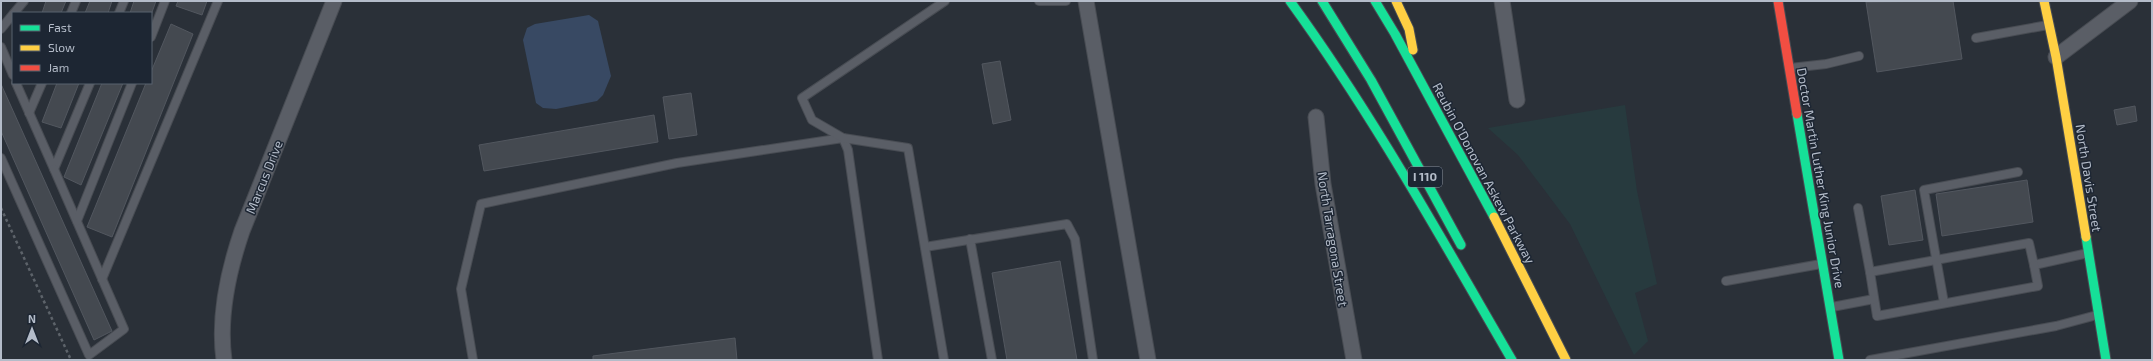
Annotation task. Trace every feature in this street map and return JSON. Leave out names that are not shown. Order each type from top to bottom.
[{"type":"main road","points":[[1290,1],[1320,42],[1391,152],[1512,360]]},
{"type":"main road","name":"I 110","points":[[1322,1],[1370,80],[1467,256]]},
{"type":"main road","name":"Reubin O'Donovan Askew Parkway","points":[[1375,1],[1486,202],[1566,360]]},
{"type":"main road","points":[[1396,1],[1409,29],[1418,77]]},
{"type":"main road","name":"Doctor Martin Luther King Junior Drive","points":[[1778,1],[1839,360]]},
{"type":"main road","name":"North Davis Street","points":[[2044,1],[2056,57],[2106,360]]},
{"type":"main road","points":[[1483,291],[1512,360]]},
{"type":"street","name":"Marcus Drive","points":[[224,360],[224,303],[232,260],[334,1]]},
{"type":"street","points":[[1086,1],[1148,360]]},
{"type":"street","points":[[1502,1],[1518,100]]},
{"type":"street","points":[[2056,57],[2130,1]]},
{"type":"street","name":"North Tarragona Street","points":[[1316,117],[1323,184],[1354,360]]},
{"type":"lane","points":[[16,12],[24,1]]},
{"type":"lane","points":[[71,12],[76,1]]},
{"type":"lane","points":[[119,12],[124,1]]},
{"type":"lane","points":[[152,34],[165,1]]},
{"type":"lane","points":[[102,279],[218,1]]},
{"type":"lane","points":[[878,360],[848,150],[843,138],[812,120],[802,98],[945,1]]},
{"type":"lane","points":[[1039,1],[1066,1]]},
{"type":"lane","points":[[1,29],[12,16]]},
{"type":"lane","points":[[1976,38],[2049,24]]},
{"type":"lane","points":[[1,47],[12,73]]},
{"type":"lane","points":[[1789,68],[1826,64],[1859,56]]},
{"type":"lane","points":[[1,158],[89,355],[124,330],[16,84]]},
{"type":"lane","points":[[29,113],[42,84]]},
{"type":"lane","points":[[54,169],[90,84]]},
{"type":"lane","points":[[77,221],[132,84]]},
{"type":"lane","points":[[473,360],[460,289],[481,204],[677,162],[843,138],[908,148],[944,360]]},
{"type":"lane","points":[[1944,303],[1924,190],[2018,172]]},
{"type":"lane","points":[[1858,208],[1877,316],[2038,286],[2029,243],[1870,272]]},
{"type":"lane","points":[[925,247],[1067,224],[1075,239],[1093,360]]},
{"type":"lane","points":[[970,239],[992,360]]},
{"type":"lane","points":[[2034,265],[2089,253]]},
{"type":"lane","points":[[1726,281],[1823,264]]},
{"type":"lane","points":[[1830,307],[1874,299]]},
{"type":"lane","points":[[1870,360],[2056,326],[2079,318],[2099,314]]},
{"type":"path","points":[[1,208],[71,360]]},
{"type":"green space","points":[[1625,105],[1637,191],[1657,284],[1635,293],[1648,341],[1634,355],[1570,224],[1518,155],[1488,128]]},
{"type":"water","points":[[589,15],[598,21],[611,76],[603,95],[597,101],[556,109],[543,108],[536,103],[523,40],[527,28],[535,24]]},
{"type":"building","points":[[46,1],[66,1],[61,12],[42,12]]},
{"type":"building","points":[[90,1],[112,1],[108,12],[85,12]]},
{"type":"building","points":[[134,1],[156,1],[152,12],[130,12]]},
{"type":"building","points":[[178,1],[207,1],[202,15],[176,6]]},
{"type":"building","points":[[1953,1],[1962,59],[1877,72],[1866,2]]},
{"type":"building","points":[[171,24],[193,34],[112,237],[87,227],[146,84],[152,84],[152,70]]},
{"type":"building","points":[[1000,61],[1011,120],[993,124],[982,64]]},
{"type":"building","points":[[1,84],[112,331],[94,340],[1,131]]},
{"type":"building","points":[[57,84],[79,84],[61,128],[42,122]]},
{"type":"building","points":[[102,84],[123,84],[81,185],[64,177]]},
{"type":"building","points":[[691,93],[697,135],[669,139],[663,97]]},
{"type":"building","points":[[2135,106],[2137,121],[2117,125],[2114,110]]},
{"type":"building","points":[[654,115],[658,142],[484,171],[479,145]]},
{"type":"building","points":[[2027,180],[2033,222],[1942,236],[1936,194]]},
{"type":"building","points":[[1915,190],[1923,240],[1889,245],[1881,196]]},
{"type":"building","points":[[1060,261],[1077,360],[1007,360],[992,273]]},
{"type":"building","points":[[735,338],[737,360],[593,360],[593,356]]},
{"type":"traffic: fast","points":[[1290,1],[1350,88],[1406,178],[1512,360]]},
{"type":"traffic: fast","points":[[1322,1],[1371,80],[1461,245]]},
{"type":"traffic: fast","points":[[1375,1],[1395,34],[1494,217]]},
{"type":"traffic: fast","points":[[1797,114],[1839,360]]},
{"type":"traffic: fast","points":[[2086,237],[2106,360]]},
{"type":"traffic: slow","points":[[1396,1],[1409,29],[1413,50]]},
{"type":"traffic: slow","points":[[2044,1],[2056,57],[2086,237]]},
{"type":"traffic: slow","points":[[1494,217],[1566,360]]},
{"type":"traffic: jam","points":[[1778,1],[1797,114]]}]
